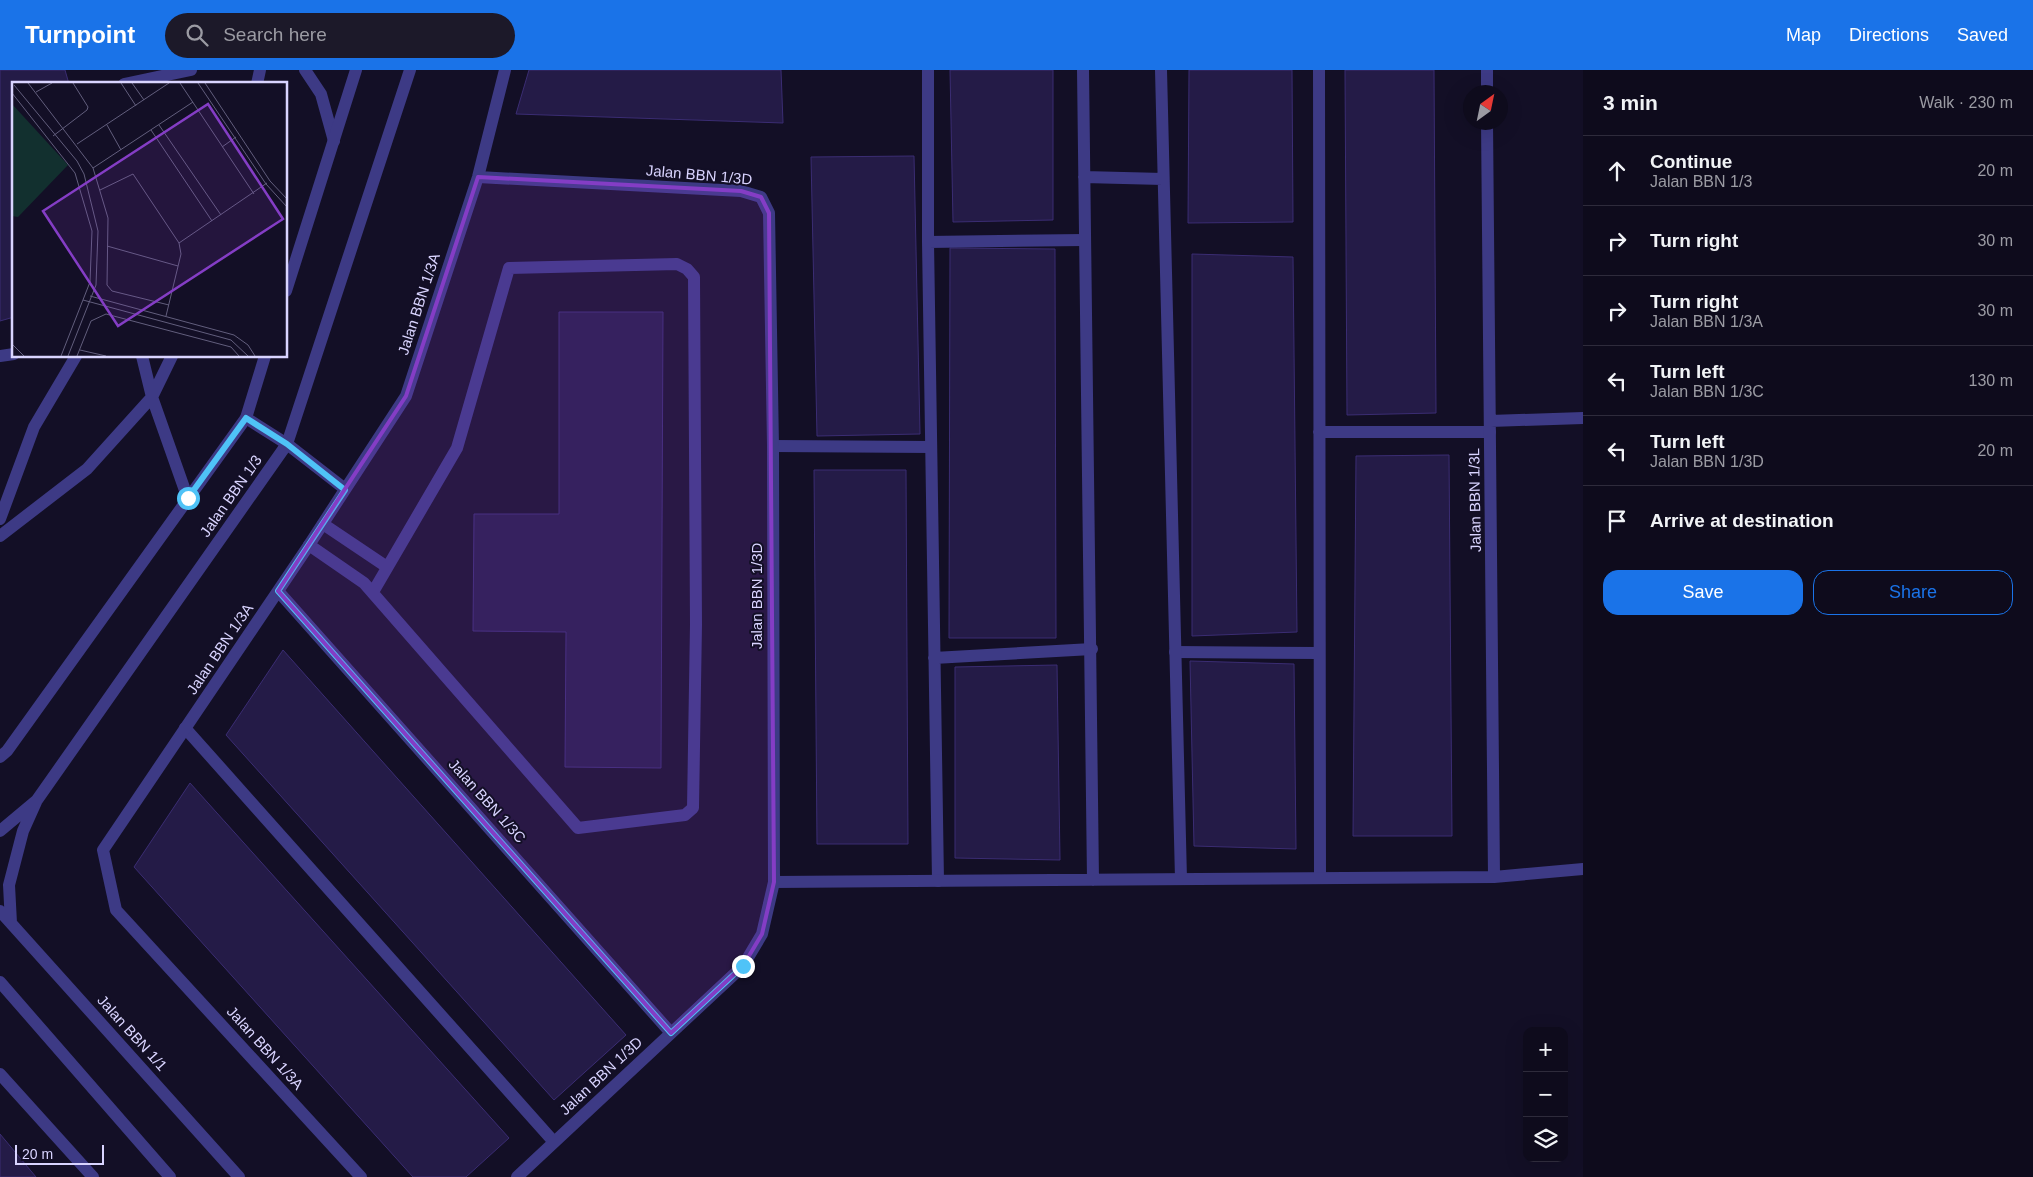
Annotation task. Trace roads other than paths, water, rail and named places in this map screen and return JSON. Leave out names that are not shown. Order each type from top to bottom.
[{"type":"street","points":[[134,82],[191,70]]},
{"type":"street","points":[[305,70],[321,94],[334,140]]},
{"type":"street","points":[[288,284],[356,70]]},
{"type":"street","name":"Jalan BBN 1/3","points":[[0,831],[37,800],[287,444],[410,70]]},
{"type":"street","name":"Jalan BBN 1/3A","points":[[360,1177],[116,910],[104,850],[310,545],[406,396],[478,176],[505,70]]},
{"type":"street","points":[[928,70],[928,242],[938,882]]},
{"type":"street","points":[[1083,70],[1084,240],[1092,649],[1093,880]]},
{"type":"street","points":[[1161,70],[1181,880]]},
{"type":"street","points":[[1319,70],[1320,878]]},
{"type":"street","points":[[1487,70],[1487,85]]},
{"type":"street","name":"Jalan BBN 1/3L","points":[[1487,130],[1494,877]]},
{"type":"street","name":"Jalan BBN 1/3D","points":[[478,176],[741,191],[761,197],[769,213],[773,446],[774,882],[762,934],[743,966],[517,1177]]},
{"type":"street","points":[[1084,177],[1163,179]]},
{"type":"street","points":[[928,242],[1084,240]]},
{"type":"street","points":[[310,545],[364,582],[578,828],[686,815],[693,808],[696,624],[694,277],[686,269],[677,264],[509,268],[457,448],[373,592]]},
{"type":"street","points":[[0,519],[34,427],[75,358]]},
{"type":"street","points":[[142,358],[152,397],[188,498]]},
{"type":"street","points":[[0,536],[87,470],[152,397],[171,358]]},
{"type":"street","points":[[0,757],[7,751],[246,418],[264,358]]},
{"type":"street","points":[[246,418],[287,444],[345,490]]},
{"type":"street","points":[[1319,432],[1490,427],[1583,418]]},
{"type":"street","points":[[773,446],[931,447]]},
{"type":"street","points":[[323,524],[387,567]]},
{"type":"street","name":"Jalan BBN 1/3C","points":[[278,591],[671,1033]]},
{"type":"street","points":[[934,658],[1092,649]]},
{"type":"street","points":[[1175,652],[1320,653]]},
{"type":"street","points":[[186,728],[554,1142]]},
{"type":"street","points":[[11,923],[10,885],[23,831],[37,800]]},
{"type":"street","points":[[774,882],[1494,877],[1583,869]]},
{"type":"street","name":"Jalan BBN 1/1","points":[[0,911],[240,1177]]},
{"type":"street","points":[[0,982],[5,991],[170,1177]]},
{"type":"street","points":[[0,1074],[93,1177]]}]
